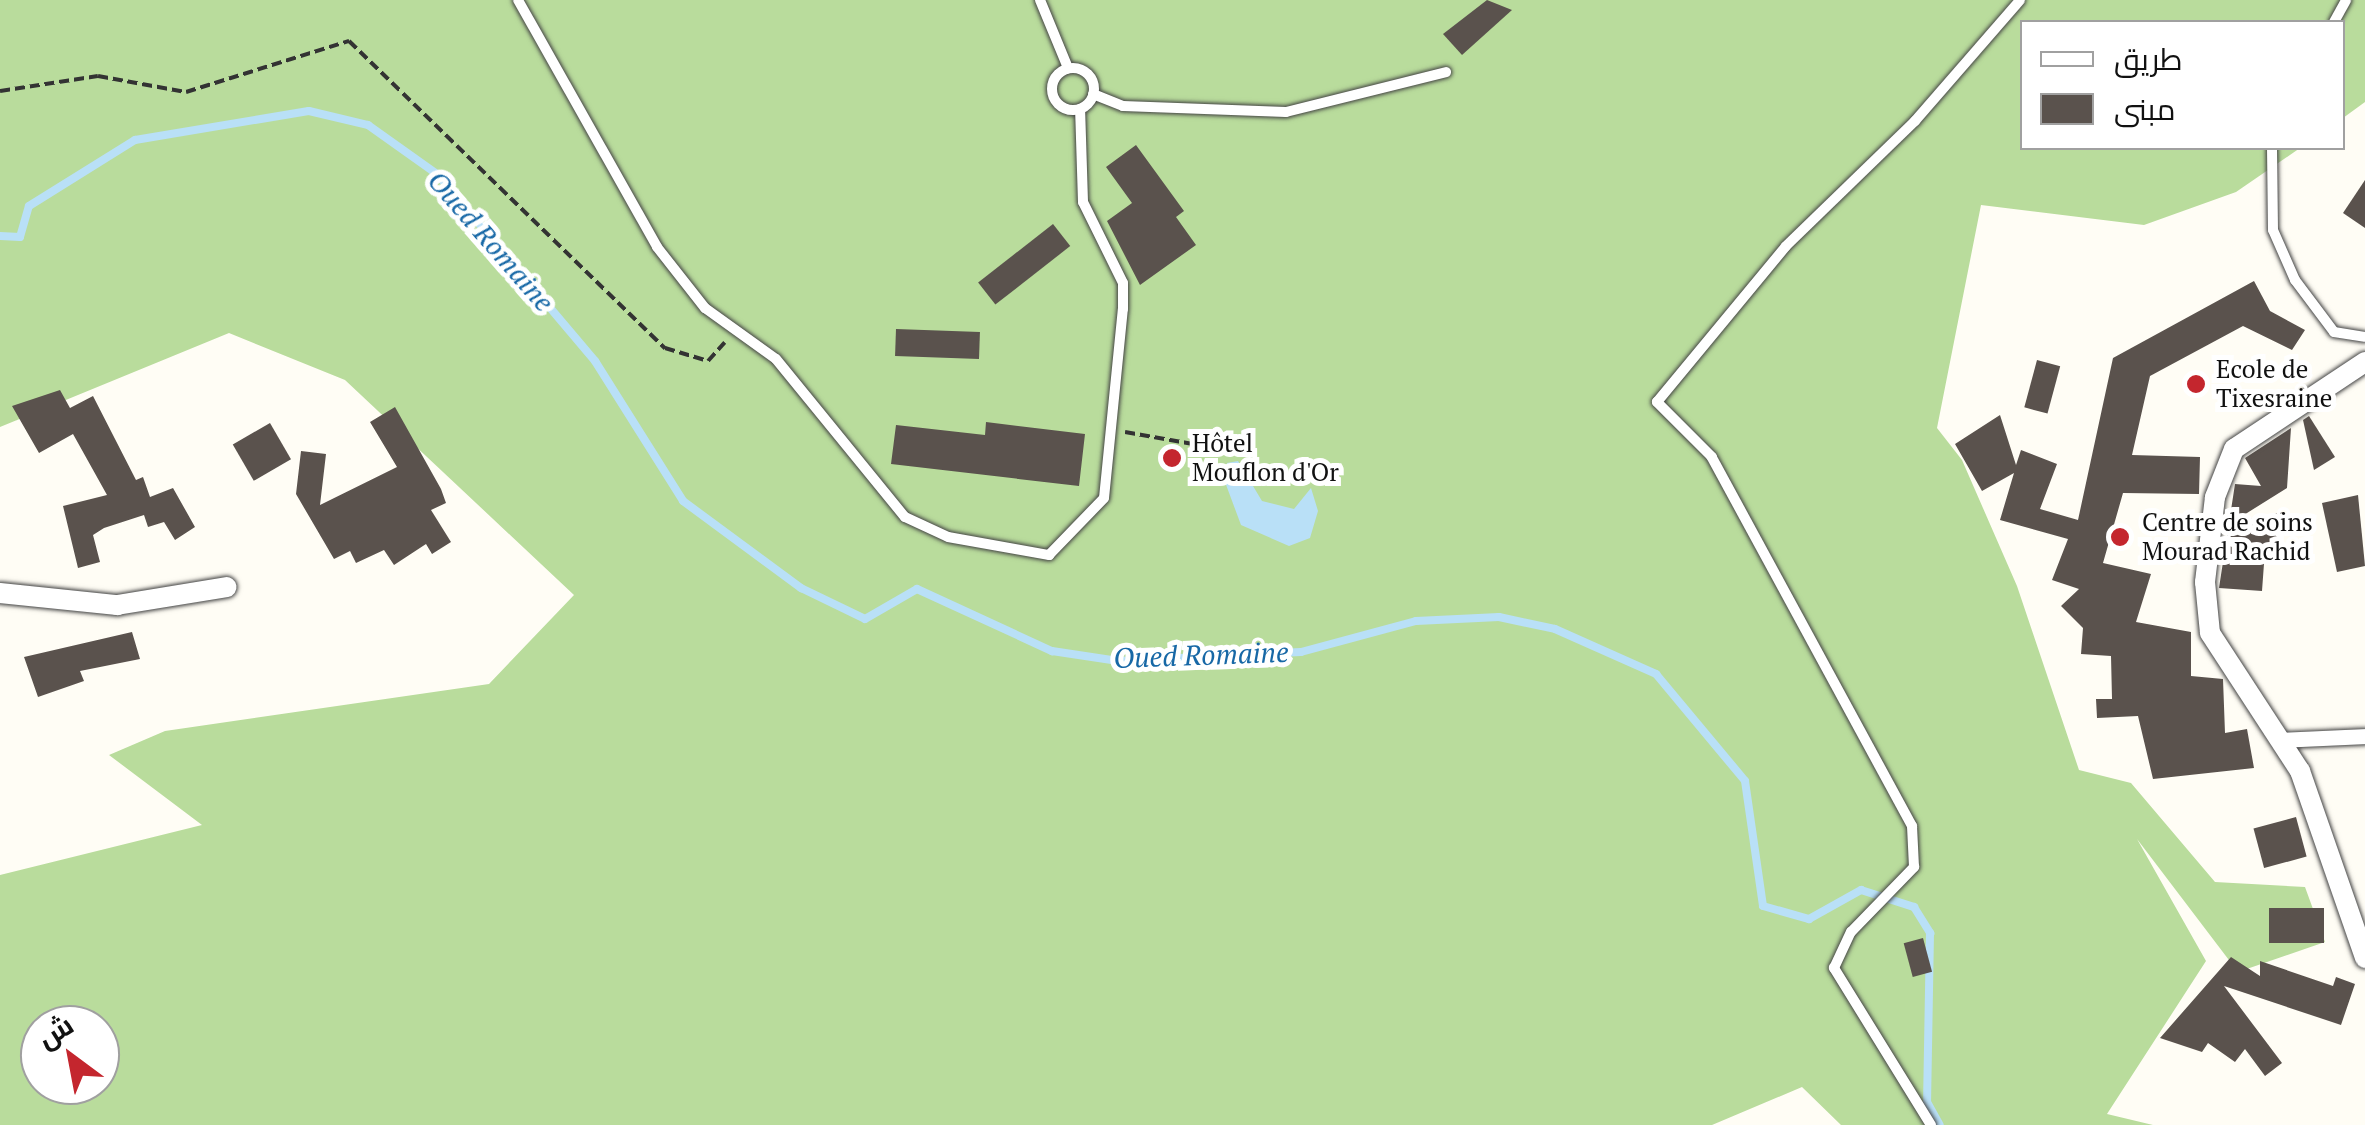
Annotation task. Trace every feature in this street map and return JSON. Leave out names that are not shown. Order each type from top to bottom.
[{"type":"street","points":[[2365,362],[2234,449],[2215,497],[2210,633],[2280,740],[2314,804],[2365,958]]},
{"type":"street","points":[[0,593],[117,605],[227,587]]},
{"type":"street","points":[[2280,740],[2365,736]]},
{"type":"lane","points":[[518,0],[657,247],[733,330],[788,373],[906,517],[948,536],[1048,555],[1104,498],[1111,430],[1123,284],[1083,202],[1080,109],[1094,94]]},
{"type":"lane","points":[[1040,0],[1068,68],[1088,75],[1094,94],[1123,106],[1286,112],[1446,72]]},
{"type":"lane","points":[[1931,1125],[1834,968],[1850,932],[1914,867],[1912,826],[1712,457],[1657,402],[1786,246],[1915,122],[2020,0]]},
{"type":"lane","points":[[1068,68],[1052,96],[1080,109]]},
{"type":"lane","points":[[2272,150],[2273,230],[2295,280],[2334,332],[2365,337]]},
{"type":"path","points":[[0,92],[98,76],[186,92],[338,39],[361,49],[665,348],[708,361],[733,330]]},
{"type":"path","points":[[1111,430],[1216,448]]},
{"type":"green space","points":[[0,0],[2365,0],[2365,102],[2345,117],[2345,20],[2020,20],[2020,150],[2297,150],[2236,192],[2144,225],[1981,205],[1937,428],[1962,460],[2017,586],[2079,770],[2131,783],[2215,882],[2305,887],[2325,942],[2238,972],[2137,839],[2206,961],[2107,1114],[2153,1125],[1841,1125],[1802,1087],[1712,1125],[0,1125],[0,875],[202,825],[109,755],[165,731],[489,684],[574,595],[345,380],[229,333],[0,427]]},
{"type":"water","points":[[1238,461],[1262,501],[1294,509],[1311,488],[1318,511],[1310,538],[1289,546],[1241,525],[1225,482],[1227,463]]},
{"type":"building","points":[[1487,0],[1512,10],[1462,55],[1443,34]]},
{"type":"building","points":[[1136,145],[1184,211],[1176,217],[1196,245],[1140,285],[1107,221],[1132,203],[1106,167]]},
{"type":"building","points":[[2365,180],[2365,228],[2343,213]]},
{"type":"building","points":[[1053,224],[1070,246],[995,305],[978,282]]},
{"type":"building","points":[[2254,281],[2270,311],[2305,330],[2292,350],[2243,326],[2150,376],[2132,455],[2200,457],[2199,494],[2123,493],[2103,563],[2151,574],[2136,622],[2191,632],[2191,676],[2223,679],[2225,733],[2247,729],[2254,768],[2153,779],[2138,716],[2097,718],[2096,699],[2112,699],[2111,656],[2081,654],[2083,628],[2061,606],[2079,589],[2052,580],[2068,539],[2000,520],[2014,473],[1982,491],[1955,444],[2000,415],[2016,465],[2021,450],[2057,464],[2040,509],[2078,520],[2113,358]]},
{"type":"building","points":[[896,329],[980,332],[979,359],[895,356]]},
{"type":"building","points":[[2037,360],[2060,366],[2048,414],[2024,407]]},
{"type":"building","points":[[60,390],[70,408],[93,396],[136,480],[143,477],[150,497],[173,488],[195,527],[175,540],[164,522],[148,527],[144,515],[104,528],[93,535],[100,562],[78,568],[63,506],[107,495],[73,434],[39,453],[12,406]]},
{"type":"building","points":[[395,407],[441,489],[446,503],[431,510],[451,542],[432,554],[426,544],[394,565],[384,550],[356,563],[350,551],[334,559],[296,494],[301,451],[326,454],[320,505],[397,467],[370,422]]},
{"type":"building","points":[[2309,416],[2335,457],[2314,470],[2303,420]]},
{"type":"building","points":[[986,422],[1085,434],[1079,486],[891,464],[896,425],[985,435]]},
{"type":"building","points":[[270,423],[291,459],[254,481],[233,444]]},
{"type":"building","points":[[2291,428],[2287,488],[2231,523],[2284,512],[2281,552],[2265,550],[2262,591],[2219,588],[2235,484],[2261,486],[2245,458]]},
{"type":"building","points":[[2358,495],[2365,566],[2337,572],[2322,503]]},
{"type":"building","points":[[132,632],[140,659],[80,671],[84,681],[38,697],[24,657]]},
{"type":"building","points":[[2296,817],[2307,857],[2264,868],[2253,828]]},
{"type":"building","points":[[2269,908],[2324,908],[2324,943],[2269,943]]},
{"type":"building","points":[[1923,938],[1932,972],[1913,977],[1904,943]]},
{"type":"building","points":[[2231,957],[2260,976],[2260,961],[2333,986],[2336,977],[2355,984],[2341,1025],[2224,986],[2282,1063],[2265,1076],[2245,1049],[2235,1062],[2208,1043],[2202,1052],[2160,1038]]},
{"type":"waterway","name":"Oued Romaine","points":[[0,236],[20,237],[29,206],[135,140],[309,111],[368,125],[437,174],[595,361],[683,501],[801,588],[865,619],[917,589],[1052,651],[1118,661],[1301,652],[1416,621],[1499,617],[1555,629],[1656,674],[1745,781],[1763,906],[1809,919],[1861,890],[1914,907],[1930,933],[1927,1102],[1940,1125]]},
{"type":"place","name":"Ecole de Tixesraine","points":[[2196,384]]},
{"type":"place","name":"Hôtel Mouflon d'Or","points":[[1172,458]]},
{"type":"place","name":"Centre de soins Mourad Rachid","points":[[2120,537]]}]
